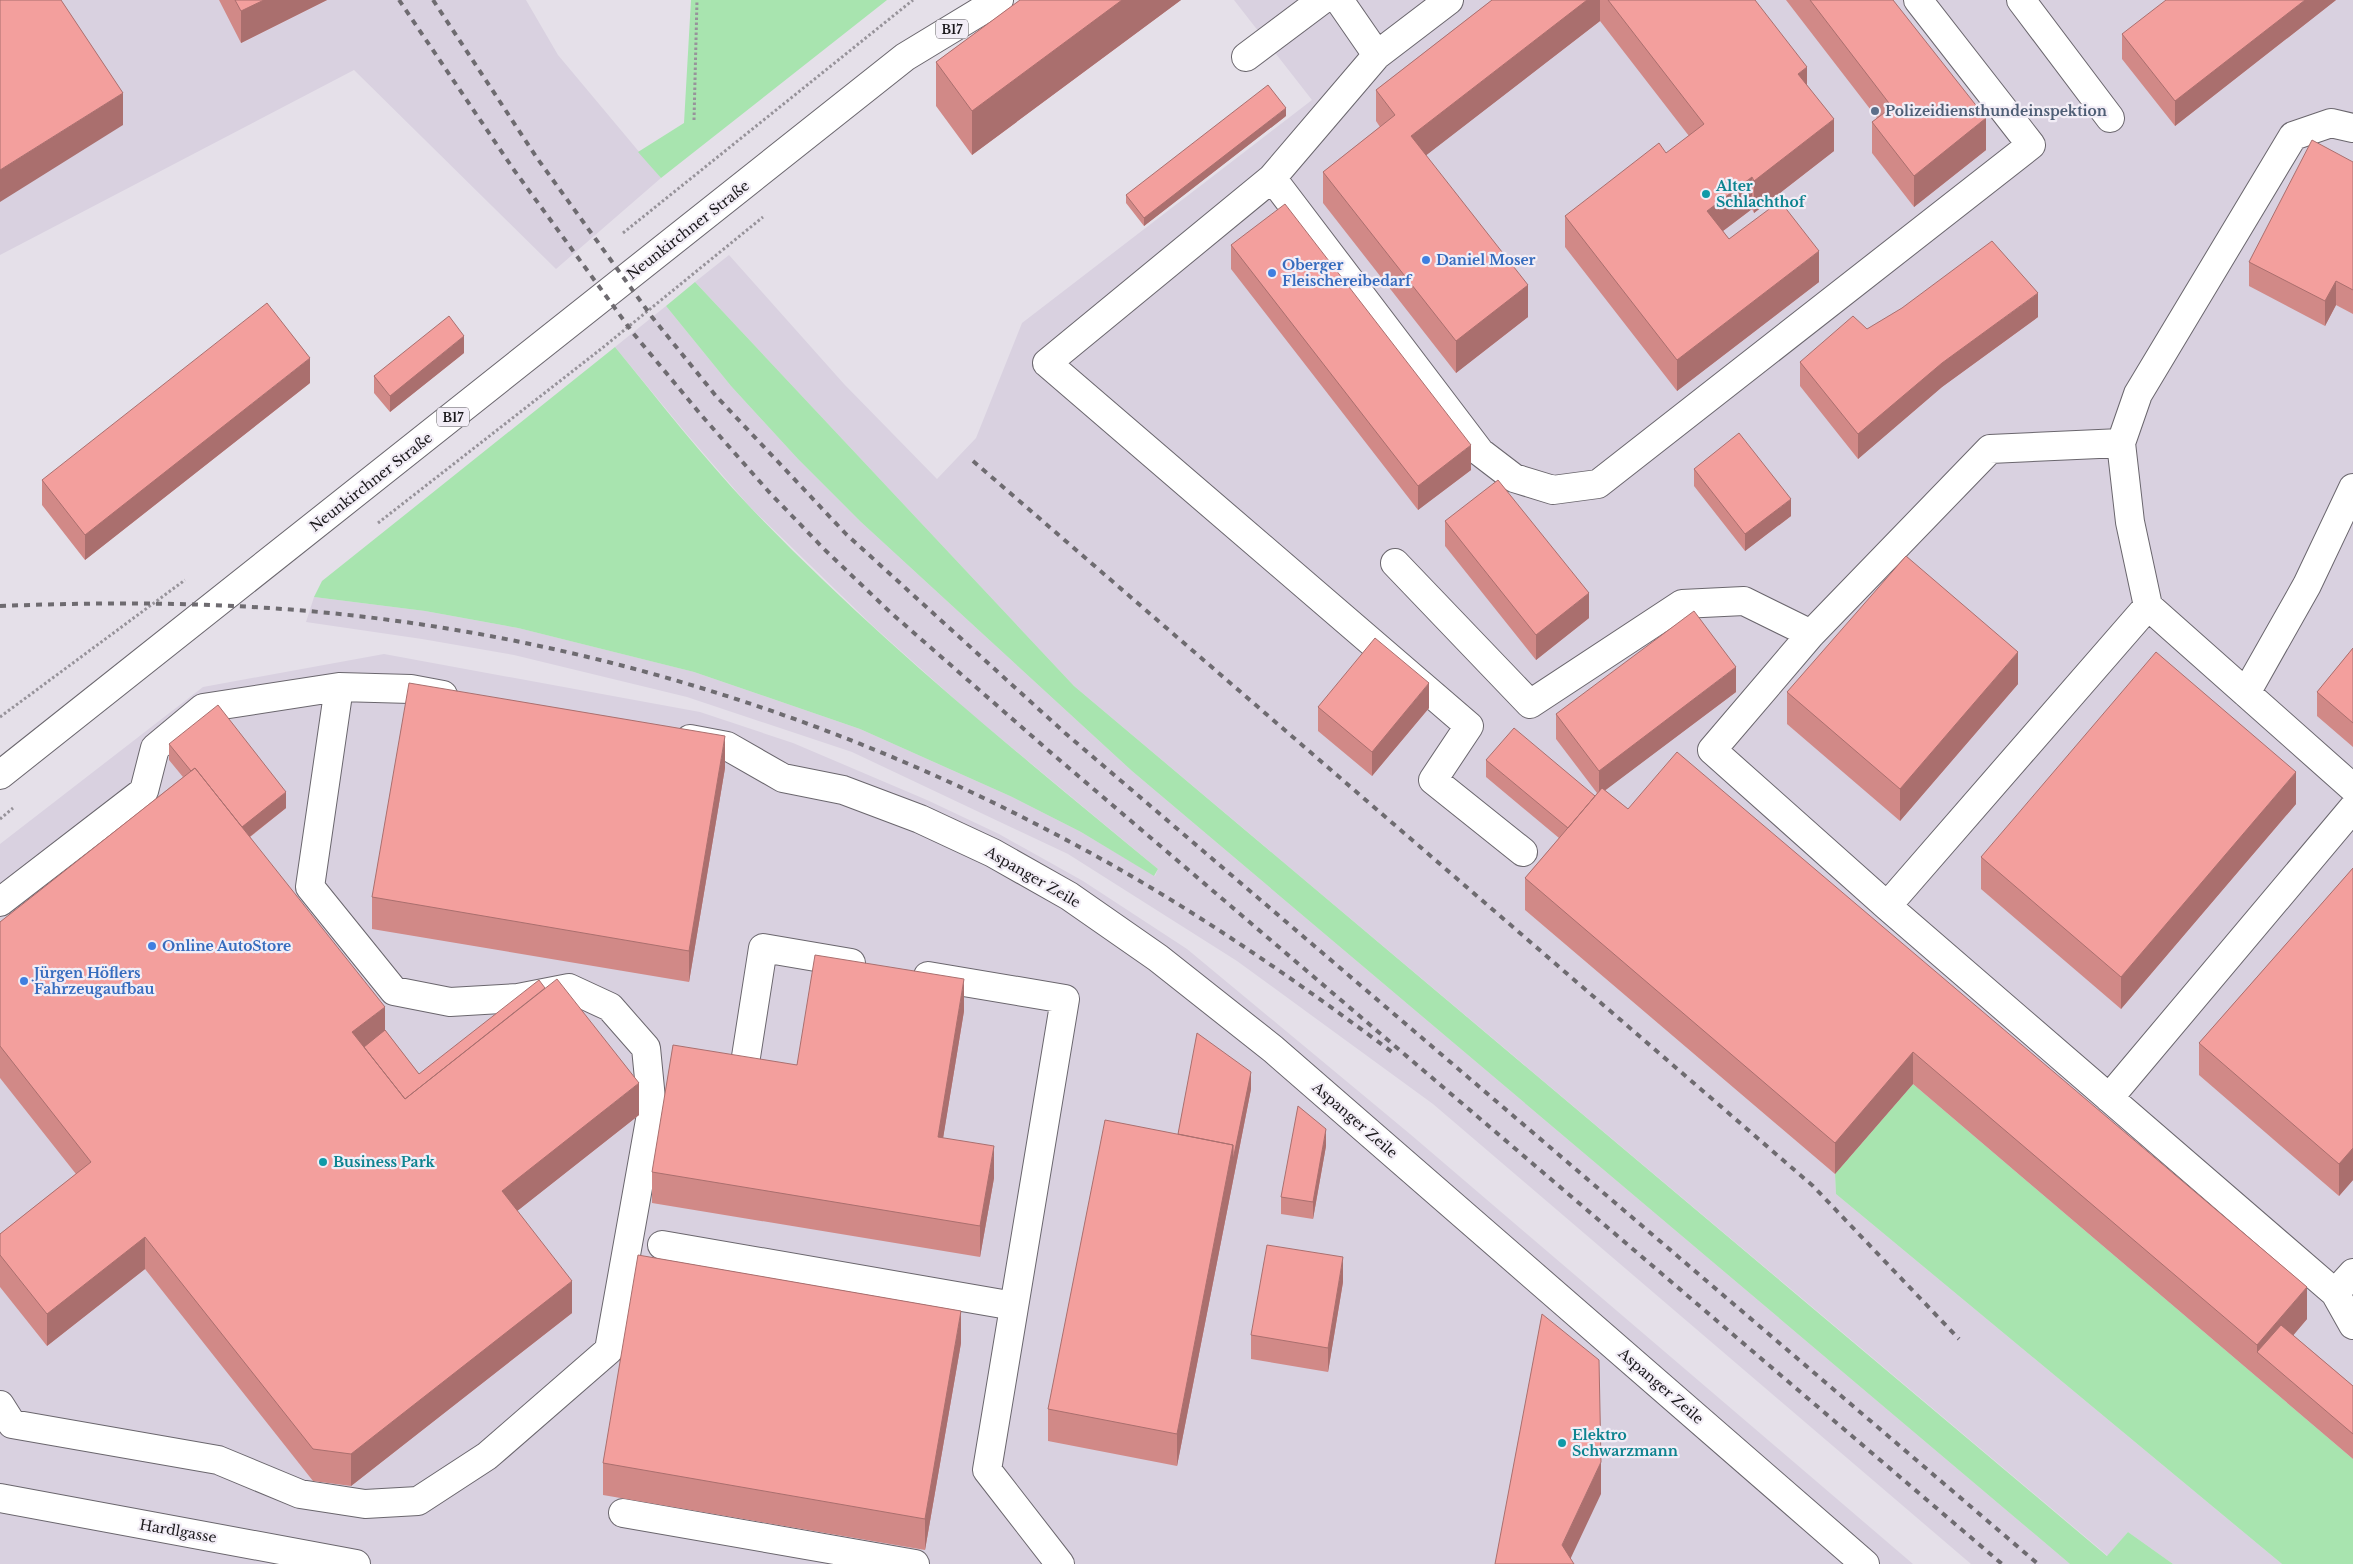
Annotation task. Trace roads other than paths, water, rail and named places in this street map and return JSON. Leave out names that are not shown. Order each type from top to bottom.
[{"type":"street","name":"Neunkirchner Straße","points":[[905,58],[960,0]]},
{"type":"street","name":"Neunkirchner Straße","points":[[0,775],[905,58],[999,0]]},
{"type":"street","points":[[1246,58],[1322,0]]},
{"type":"street","points":[[1339,0],[1377,55]]},
{"type":"street","points":[[1449,0],[1377,55],[1272,178],[1047,363],[1468,726],[1433,780],[1522,852]]},
{"type":"street","points":[[1272,178],[1480,452],[1514,478],[1553,490],[1598,484],[2031,145],[1918,0]]},
{"type":"street","points":[[2021,0],[2110,118]]},
{"type":"street","points":[[2353,128],[2331,123],[2293,136],[2138,394],[2121,443],[2130,522],[2148,606],[2353,788]]},
{"type":"street","points":[[2121,443],[1990,449],[1811,634],[1712,750],[1887,906],[2335,1293],[2353,1325]]},
{"type":"street","points":[[2246,693],[2306,585],[2353,488]]},
{"type":"street","points":[[1394,563],[1530,704],[1682,604],[1744,600],[1811,634]]},
{"type":"street","points":[[1887,906],[2148,606]]},
{"type":"street","points":[[0,902],[144,790],[155,748],[204,708],[339,687],[411,689],[468,700]]},
{"type":"street","points":[[0,1405],[12,1424],[218,1460],[300,1494],[365,1504],[418,1500],[487,1456],[609,1350],[652,1109],[646,1048],[610,1008],[569,988],[518,998],[450,1002],[394,991],[310,887],[339,687]]},
{"type":"street","name":"Aspanger Zeile","points":[[669,736],[727,746],[783,778],[843,790],[920,819],[993,853],[1068,896],[1158,958],[1273,1049],[1865,1564]]},
{"type":"street","points":[[2109,1098],[2353,808]]},
{"type":"street","points":[[742,1076],[763,948],[1065,999],[987,1470],[1060,1564]]},
{"type":"street","points":[[662,1245],[1014,1306]]},
{"type":"street","points":[[2335,1293],[2353,1273]]},
{"type":"street","name":"Hardlgasse","points":[[0,1498],[356,1564]]},
{"type":"street","points":[[623,1513],[915,1564]]},
{"type":"railway","points":[[399,0],[514,170],[633,333],[702,416],[769,492],[824,549],[890,612],[1049,751],[2002,1564]]},
{"type":"railway","points":[[433,0],[537,158],[652,317],[716,396],[846,534],[1065,733],[2038,1564]]},
{"type":"railway","points":[[973,461],[1813,1186],[1959,1339]]},
{"type":"railway","points":[[0,606],[116,603],[192,604],[308,611],[407,622],[506,639],[604,661],[701,688],[797,720],[891,756],[983,798],[1072,843],[1196,915],[1276,968],[1392,1052]]},
{"type":"place","name":"Polizeidiensthundeinspektion","points":[[1875,111]]},
{"type":"place","name":"Alter Schlachthof","points":[[1706,194]]},
{"type":"place","name":"Daniel Moser","points":[[1426,260]]},
{"type":"place","name":"Oberger Fleischereibedarf","points":[[1272,273]]},
{"type":"place","name":"Online AutoStore","points":[[152,946]]},
{"type":"place","name":"Jürgen Höflers Fahrzeugaufbau","points":[[24,981]]},
{"type":"place","name":"Business Park","points":[[323,1162]]},
{"type":"place","name":"Elektro Schwarzmann","points":[[1562,1443]]}]
